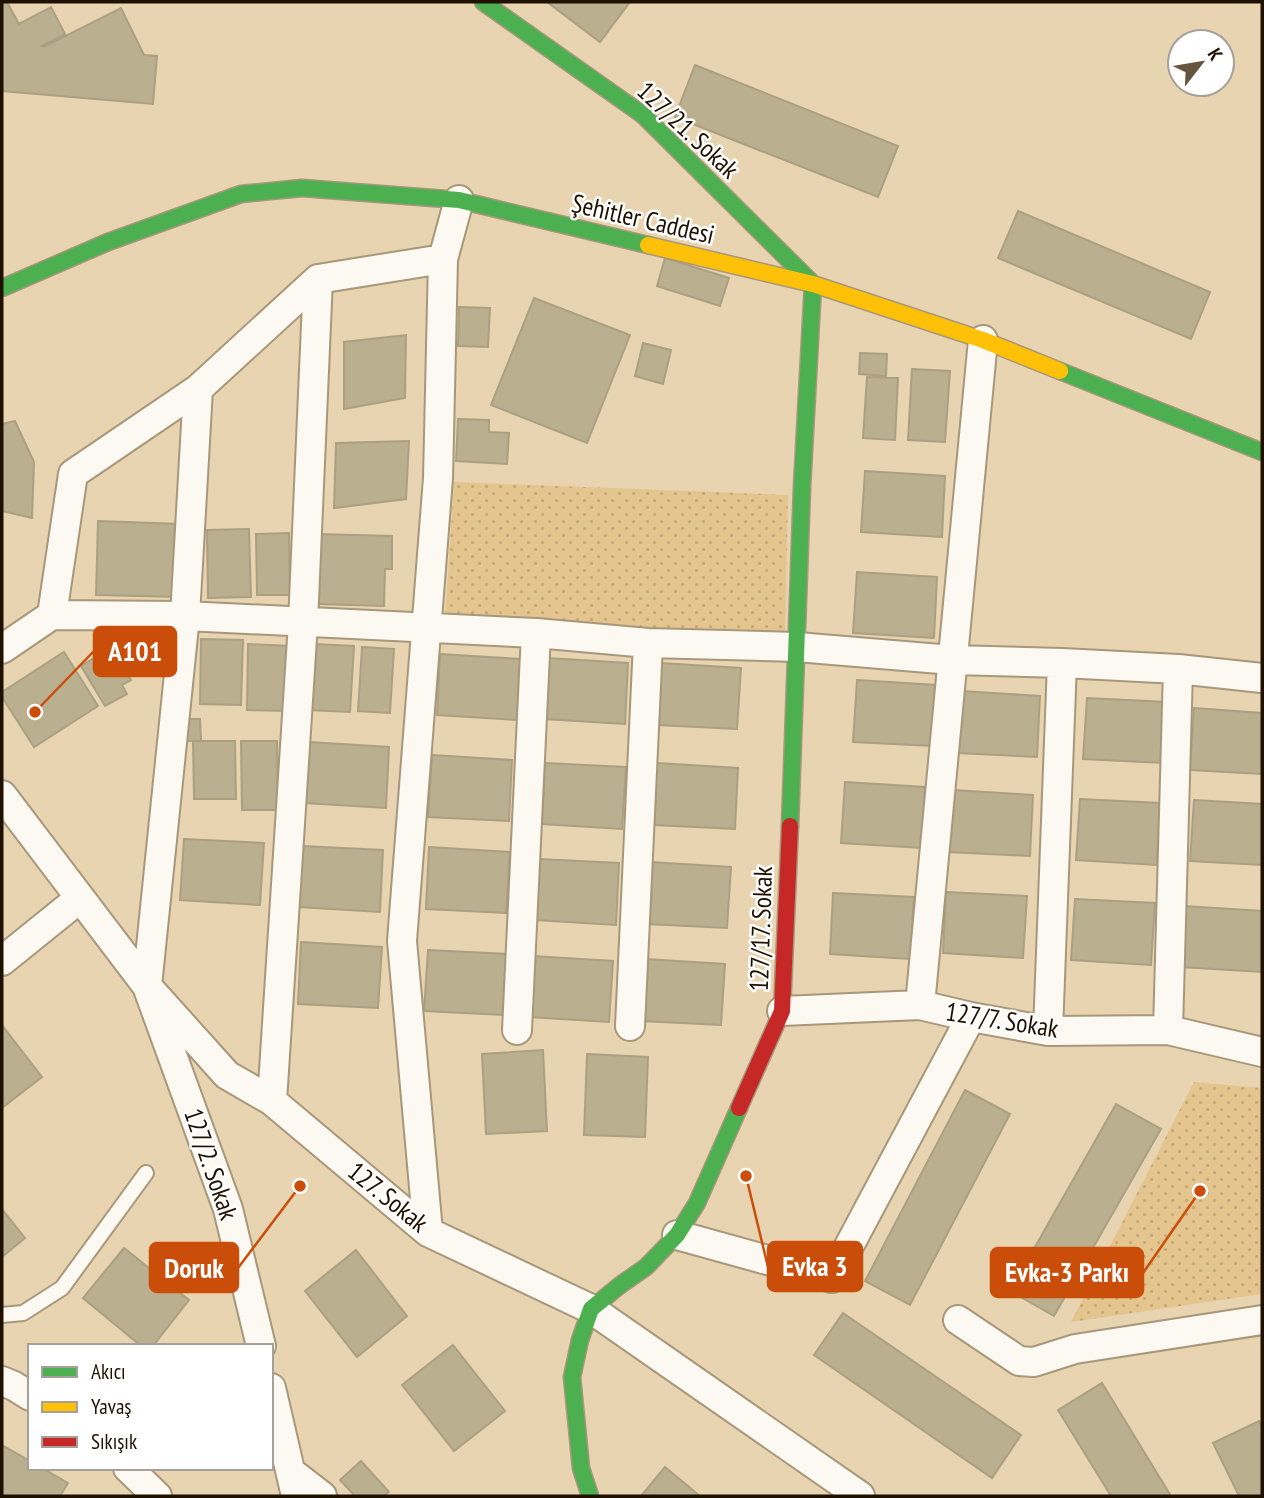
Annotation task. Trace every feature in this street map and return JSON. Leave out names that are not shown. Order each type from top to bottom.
[{"type":"street","name":"127/21. Sokak","points":[[483,2],[643,116],[813,284]]},
{"type":"street","name":"Şehitler Caddesi","points":[[2,288],[108,242],[241,194],[302,188],[459,200],[813,284],[983,340],[1262,452]]},
{"type":"street","points":[[428,1232],[402,941],[438,478],[443,259],[459,200]]},
{"type":"street","points":[[52,615],[73,474],[198,390],[318,279],[443,259]]},
{"type":"street","points":[[272,1101],[303,623],[318,279]]},
{"type":"street","name":"127/17. Sokak","points":[[591,1309],[646,1267],[677,1235],[697,1203],[782,1011],[802,487],[813,284]]},
{"type":"street","points":[[920,1005],[983,340]]},
{"type":"street","points":[[147,986],[185,616],[198,390]]},
{"type":"street","points":[[2,649],[52,615],[185,616],[536,633],[648,643],[797,648],[951,660],[1178,669],[1262,678]]},
{"type":"street","points":[[517,1030],[536,633]]},
{"type":"street","points":[[630,1026],[648,643]]},
{"type":"street","points":[[1048,1031],[1062,663]]},
{"type":"street","points":[[1168,1030],[1178,669]]},
{"type":"street","name":"127. Sokak","points":[[2,795],[147,986],[227,1074],[272,1101],[428,1232],[591,1309],[860,1496]]},
{"type":"street","points":[[2,961],[80,898]]},
{"type":"street","name":"127/2. Sokak","points":[[147,986],[228,1209],[261,1344]]},
{"type":"street","name":"127/7. Sokak","points":[[782,1011],[920,1005],[1048,1031],[1168,1030],[1262,1052]]},
{"type":"street","points":[[677,1235],[832,1278],[971,1017]]},
{"type":"street","points":[[590,1496],[581,1468],[572,1377],[580,1340],[591,1309]]},
{"type":"street","points":[[958,1320],[1019,1361],[1034,1362],[1075,1349],[1262,1320]]},
{"type":"street","points":[[2,1381],[28,1395]]},
{"type":"street","points":[[273,1396],[294,1484],[322,1496]]},
{"type":"street","points":[[130,1470],[157,1496]]},
{"type":"lane","points":[[2,1315],[23,1313],[62,1288],[146,1173]]},
{"type":"shaded area","points":[[454,482],[788,495],[785,635],[445,620]]},
{"type":"shaded area","points":[[1194,1082],[1262,1088],[1262,1294],[1071,1322]]},
{"type":"building","points":[[2,2],[7,2],[19,24],[51,7],[65,34],[42,46],[44,47],[121,8],[144,55],[157,56],[153,104],[2,91]]},
{"type":"building","points":[[547,2],[630,2],[600,42]]},
{"type":"building","points":[[695,65],[898,146],[878,197],[675,117]]},
{"type":"building","points":[[1018,211],[1210,292],[1191,339],[998,258]]},
{"type":"building","points":[[665,258],[729,278],[720,306],[657,286]]},
{"type":"building","points":[[534,298],[630,335],[587,443],[491,405]]},
{"type":"building","points":[[459,307],[490,308],[488,347],[458,346]]},
{"type":"building","points":[[406,335],[405,398],[344,409],[344,342]]},
{"type":"building","points":[[643,343],[671,350],[663,384],[635,376]]},
{"type":"building","points":[[860,353],[887,354],[886,376],[859,374]]},
{"type":"building","points":[[912,369],[950,371],[945,442],[908,440]]},
{"type":"building","points":[[867,377],[898,378],[895,440],[863,438]]},
{"type":"building","points":[[458,419],[489,420],[489,432],[509,433],[507,464],[456,461]]},
{"type":"building","points":[[15,421],[34,462],[32,518],[2,511],[2,424]]},
{"type":"building","points":[[409,441],[406,499],[334,508],[336,443]]},
{"type":"building","points":[[865,471],[945,476],[942,537],[861,532]]},
{"type":"building","points":[[98,521],[181,524],[179,597],[96,595]]},
{"type":"building","points":[[249,529],[251,597],[208,598],[207,530]]},
{"type":"building","points":[[289,533],[290,595],[257,595],[256,534]]},
{"type":"building","points":[[317,534],[392,536],[392,569],[385,569],[384,606],[316,604]]},
{"type":"building","points":[[857,572],[937,577],[934,638],[853,633]]},
{"type":"building","points":[[201,639],[243,640],[241,705],[200,704]]},
{"type":"building","points":[[248,644],[290,646],[289,711],[247,710]]},
{"type":"building","points":[[313,644],[354,646],[350,712],[308,710]]},
{"type":"building","points":[[362,647],[394,649],[390,713],[358,711]]},
{"type":"building","points":[[64,652],[98,706],[34,747],[2,697],[2,692]]},
{"type":"building","points":[[102,653],[107,662],[117,655],[131,680],[122,685],[127,694],[105,706],[81,666]]},
{"type":"building","points":[[440,654],[520,659],[517,720],[437,715]]},
{"type":"building","points":[[548,658],[628,663],[625,724],[544,719]]},
{"type":"building","points":[[660,663],[741,668],[737,729],[657,725]]},
{"type":"building","points":[[857,680],[937,685],[933,746],[853,742]]},
{"type":"building","points":[[960,691],[1040,696],[1037,757],[957,753]]},
{"type":"building","points":[[1087,698],[1167,702],[1164,763],[1083,759]]},
{"type":"building","points":[[1194,708],[1262,713],[1262,774],[1190,770]]},
{"type":"building","points":[[179,719],[200,719],[201,741],[180,741]]},
{"type":"building","points":[[193,741],[235,741],[236,799],[194,799]]},
{"type":"building","points":[[241,741],[277,741],[278,810],[242,810]]},
{"type":"building","points":[[309,742],[389,747],[386,808],[305,803]]},
{"type":"building","points":[[432,755],[512,760],[509,821],[428,817]]},
{"type":"building","points":[[545,763],[626,767],[622,829],[542,824]]},
{"type":"building","points":[[657,763],[738,768],[735,829],[654,825]]},
{"type":"building","points":[[845,782],[925,787],[922,848],[841,843]]},
{"type":"building","points":[[953,790],[1033,795],[1030,856],[949,852]]},
{"type":"building","points":[[1080,799],[1160,803],[1157,865],[1076,860]]},
{"type":"building","points":[[1194,800],[1262,804],[1262,865],[1190,861]]},
{"type":"building","points":[[184,839],[264,843],[260,905],[180,900]]},
{"type":"building","points":[[302,846],[383,850],[380,912],[299,907]]},
{"type":"building","points":[[429,847],[510,852],[506,913],[426,909]]},
{"type":"building","points":[[539,859],[619,863],[616,925],[535,920]]},
{"type":"building","points":[[650,862],[731,867],[727,928],[647,924]]},
{"type":"building","points":[[946,892],[1027,896],[1023,958],[943,953]]},
{"type":"building","points":[[833,893],[914,897],[910,959],[830,954]]},
{"type":"building","points":[[1075,899],[1155,903],[1151,965],[1071,960]]},
{"type":"building","points":[[1184,906],[1262,911],[1262,972],[1181,967]]},
{"type":"building","points":[[301,942],[382,947],[378,1008],[298,1004]]},
{"type":"building","points":[[428,950],[508,954],[504,1015],[424,1011]]},
{"type":"building","points":[[532,956],[613,961],[609,1022],[529,1017]]},
{"type":"building","points":[[645,959],[725,964],[721,1025],[641,1021]]},
{"type":"building","points":[[2,1025],[42,1077],[2,1108]]},
{"type":"building","points":[[543,1050],[547,1131],[486,1134],[482,1054]]},
{"type":"building","points":[[587,1054],[648,1057],[645,1137],[584,1135]]},
{"type":"building","points":[[965,1090],[1010,1114],[910,1305],[865,1281]]},
{"type":"building","points":[[1116,1104],[1161,1129],[1054,1316],[1010,1291]]},
{"type":"building","points":[[2,1209],[25,1238],[2,1257]]},
{"type":"building","points":[[124,1248],[189,1300],[155,1344],[139,1344],[83,1298]]},
{"type":"building","points":[[356,1250],[407,1316],[357,1357],[305,1291]]},
{"type":"building","points":[[843,1313],[1021,1435],[992,1478],[814,1355]]},
{"type":"building","points":[[453,1345],[505,1411],[454,1451],[402,1385]]},
{"type":"building","points":[[1102,1383],[1171,1496],[1111,1496],[1058,1410]]},
{"type":"building","points":[[1259,1421],[1262,1426],[1262,1496],[1239,1496],[1213,1443]]},
{"type":"building","points":[[2,1445],[28,1460],[28,1470],[45,1470],[68,1483],[60,1496],[2,1496]]},
{"type":"building","points":[[361,1461],[389,1492],[384,1496],[355,1496],[340,1480]]},
{"type":"building","points":[[665,1467],[700,1496],[641,1496]]},
{"type":"traffic: fast","points":[[483,2],[643,115],[813,284],[802,487],[790,826]]},
{"type":"traffic: fast","points":[[2,288],[108,242],[241,194],[302,188],[459,200],[648,245]]},
{"type":"traffic: fast","points":[[1060,371],[1262,452]]},
{"type":"traffic: fast","points":[[590,1496],[581,1468],[572,1377],[580,1340],[591,1309],[646,1267],[677,1235],[697,1203],[739,1108]]},
{"type":"traffic: slow","points":[[648,245],[813,284],[983,340],[1060,371]]},
{"type":"traffic: jam","points":[[739,1108],[782,1011],[790,826]]},
{"type":"place","name":"A101","points":[[35,712]]},
{"type":"place","name":"Evka 3","points":[[746,1176]]},
{"type":"place","name":"Doruk","points":[[300,1186]]},
{"type":"place","name":"Evka-3 Parkı","points":[[1200,1191]]}]
